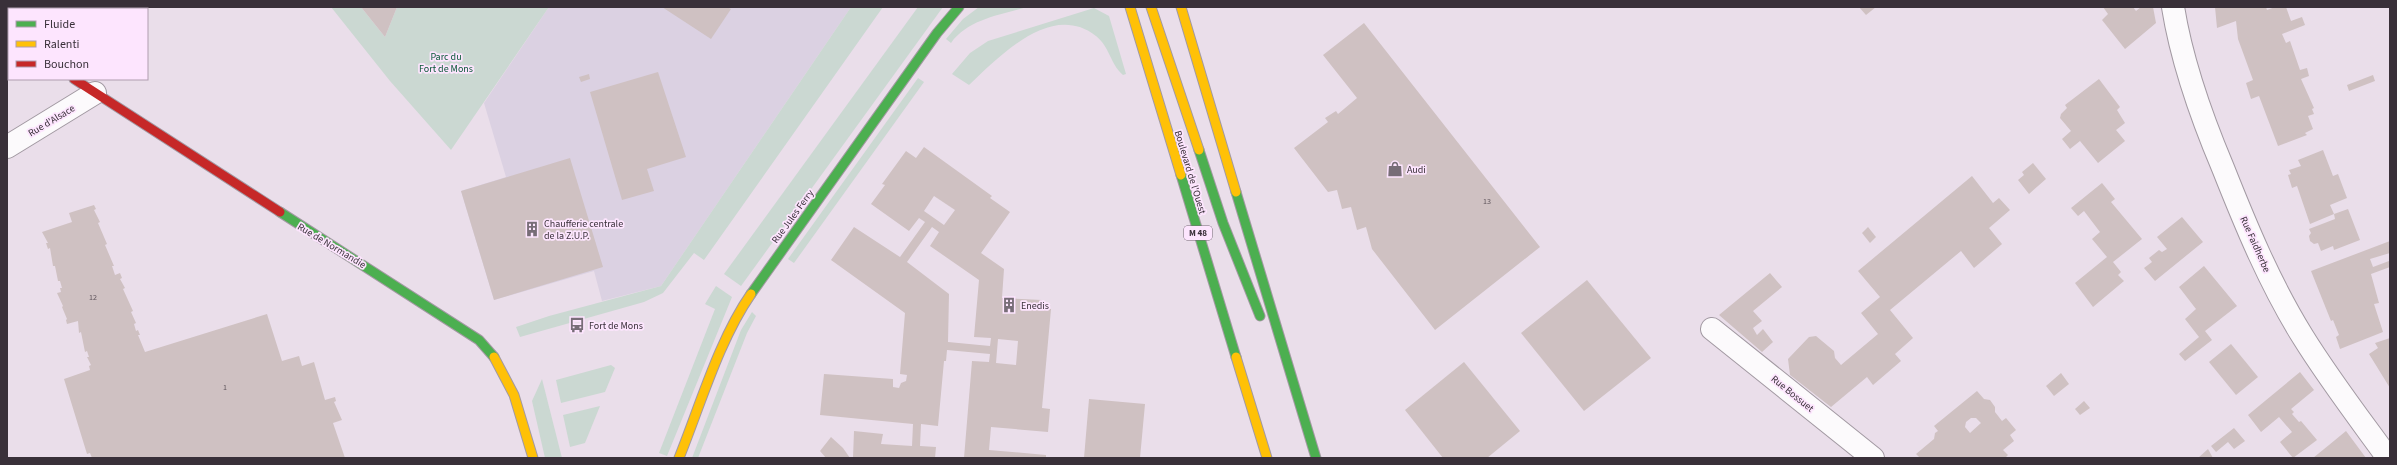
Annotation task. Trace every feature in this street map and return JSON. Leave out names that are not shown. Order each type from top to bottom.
[{"type":"main road","name":"Rue Jules Ferry","points":[[679,458],[727,336],[741,308],[937,33],[959,7]]},
{"type":"main road","name":"Boulevard de l'Ouest","points":[[1130,7],[1267,458]]},
{"type":"main road","points":[[1151,7],[1224,228],[1263,322]]},
{"type":"main road","points":[[1181,7],[1316,458]]},
{"type":"main road","name":"Rue de Normandie","points":[[76,80],[307,230],[407,292],[484,344],[499,363],[504,373],[532,458]]},
{"type":"main road","points":[[1269,336],[1305,424]]},
{"type":"street","name":"Rue Faidherbe","points":[[2173,7],[2184,55],[2208,132],[2268,272],[2303,337],[2344,399],[2388,458]]},
{"type":"street","name":"Rue d'Alsace","points":[[7,147],[95,93]]},
{"type":"street","name":"Rue Bossuet","points":[[1712,328],[1873,458]]},
{"type":"shaded area","name":"Chaufferie centrale de la Z.U.P.","points":[[549,7],[851,7],[661,286],[602,301],[594,271],[494,300],[461,191],[506,177],[484,103]]},
{"type":"green space","name":"Parc du Fort de Mons","points":[[331,7],[361,7],[385,37],[397,7],[549,7],[451,150],[390,81]]},
{"type":"green space","points":[[851,7],[883,7],[704,260],[694,253],[663,293],[644,302],[520,337],[516,327],[549,316],[661,286]]},
{"type":"green space","points":[[918,7],[943,7],[741,286],[724,274]]},
{"type":"green space","points":[[979,7],[1027,7],[976,23],[966,28],[951,43],[946,39],[963,19]]},
{"type":"green space","points":[[1094,8],[1109,16],[1126,74],[1123,75],[1115,66],[1101,40],[1096,36],[1079,27],[1061,25],[1044,29],[1027,37],[995,61],[969,85],[952,74],[970,53],[988,41]]},
{"type":"green space","points":[[918,78],[924,82],[794,263],[788,259]]},
{"type":"green space","points":[[716,286],[732,297],[667,456],[659,453],[715,309],[705,304]]},
{"type":"green space","points":[[752,312],[756,316],[747,333],[698,458],[692,458],[741,330]]},
{"type":"green space","points":[[611,365],[615,368],[605,392],[561,403],[556,380]]},
{"type":"green space","points":[[542,379],[562,458],[545,458],[532,401]]},
{"type":"green space","points":[[600,406],[585,443],[570,447],[563,415]]},
{"type":"building","points":[[361,7],[397,7],[385,37]]},
{"type":"building","points":[[662,7],[727,7],[731,9],[711,39]]},
{"type":"building","points":[[1859,7],[1876,7],[1866,15]]},
{"type":"building","points":[[2103,7],[2133,7],[2136,11],[2141,7],[2153,7],[2156,23],[2125,49],[2102,20],[2108,14]]},
{"type":"building","points":[[2215,7],[2266,7],[2267,10],[2275,7],[2286,7],[2291,21],[2302,17],[2305,25],[2282,34],[2286,43],[2290,41],[2300,70],[2307,68],[2309,76],[2301,79],[2314,108],[2312,109],[2314,114],[2308,116],[2313,129],[2305,133],[2307,135],[2278,146],[2259,96],[2251,99],[2246,83],[2253,80],[2238,39],[2236,21],[2217,28]]},
{"type":"building","name":"Audi","points":[[1364,23],[1540,247],[1435,330],[1372,249],[1366,227],[1357,230],[1351,207],[1342,209],[1337,190],[1328,192],[1294,148],[1328,122],[1325,118],[1336,111],[1338,114],[1357,98],[1323,55]]},
{"type":"building","points":[[658,72],[686,157],[647,169],[654,191],[622,200],[590,92]]},
{"type":"building","points":[[589,74],[590,79],[581,82],[579,77]]},
{"type":"building","points":[[2373,75],[2375,81],[2349,91],[2347,85]]},
{"type":"building","points":[[2099,79],[2120,107],[2117,110],[2125,123],[2116,130],[2125,141],[2098,163],[2080,141],[2070,149],[2062,139],[2071,131],[2060,118],[2061,114],[2067,108],[2065,105]]},
{"type":"building","points":[[924,147],[992,196],[990,198],[1010,212],[981,253],[1004,269],[1002,298],[1042,300],[1042,309],[1051,309],[1042,408],[1050,409],[1048,432],[991,427],[989,450],[1046,455],[1046,458],[964,458],[972,361],[989,362],[990,354],[947,350],[946,361],[944,361],[938,426],[921,424],[920,446],[936,447],[935,458],[853,458],[854,431],[883,434],[881,444],[912,446],[913,424],[820,415],[824,374],[893,379],[893,387],[899,388],[901,383],[906,381],[907,375],[900,374],[905,313],[831,260],[854,227],[900,257],[925,222],[919,218],[909,231],[871,204],[885,185],[882,184],[906,151],[916,158]],"holes":[[[934,196],[955,210],[944,225],[924,211]],[[932,227],[939,232],[930,246],[979,280],[974,337],[991,338],[990,346],[948,342],[949,294],[907,262]],[[998,339],[1018,341],[1016,365],[996,363]]]},
{"type":"building","points":[[2323,150],[2333,176],[2338,174],[2347,198],[2330,205],[2334,214],[2310,224],[2297,186],[2292,188],[2288,175],[2291,174],[2289,170],[2301,166],[2298,160]]},
{"type":"building","name":"Chaufferie centrale de la Z.U.P.","points":[[570,158],[603,267],[494,300],[461,191]]},
{"type":"building","points":[[2033,163],[2046,179],[2029,194],[2018,180],[2024,175],[2022,172]]},
{"type":"building","points":[[1972,176],[1993,203],[1999,198],[2010,210],[1989,228],[2002,244],[1974,268],[1961,251],[1890,310],[1913,338],[1895,354],[1901,361],[1873,385],[1867,377],[1831,407],[1790,375],[1788,359],[1809,337],[1816,336],[1834,351],[1835,358],[1841,365],[1878,334],[1861,313],[1880,297],[1858,271]]},
{"type":"building","points":[[2102,183],[2115,199],[2111,202],[2142,239],[2113,262],[2121,272],[2118,275],[2124,281],[2093,307],[2075,283],[2107,257],[2092,239],[2100,232],[2084,211],[2078,216],[2071,208]]},
{"type":"building","points":[[94,205],[96,209],[94,210],[100,222],[98,223],[107,244],[105,245],[114,266],[112,266],[115,275],[120,273],[122,278],[120,279],[125,288],[123,289],[133,311],[131,312],[136,323],[134,324],[136,331],[138,330],[140,335],[138,335],[145,352],[267,314],[282,361],[299,356],[302,366],[314,362],[325,400],[335,397],[336,401],[334,402],[342,420],[333,423],[345,458],[92,458],[90,453],[87,454],[64,379],[90,370],[89,366],[91,365],[87,357],[89,357],[87,351],[85,352],[81,332],[79,333],[78,321],[67,324],[63,306],[57,293],[61,292],[60,288],[62,288],[60,281],[58,281],[55,266],[53,266],[50,248],[48,249],[46,243],[48,243],[42,232],[72,222],[69,213]]},
{"type":"building","points":[[2348,209],[2360,240],[2334,250],[2333,246],[2321,251],[2318,243],[2314,244],[2310,241],[2309,236],[2311,233],[2309,229],[2335,219],[2334,214]]},
{"type":"building","points":[[2182,217],[2203,242],[2155,281],[2144,268],[2152,262],[2149,258],[2159,250],[2162,252],[2167,249],[2157,237]]},
{"type":"building","points":[[1868,227],[1876,237],[1870,243],[1862,233]]},
{"type":"building","points":[[2390,241],[2390,253],[2370,259],[2373,267],[2389,261],[2390,263],[2390,267],[2371,274],[2379,303],[2374,304],[2383,332],[2340,349],[2336,337],[2339,335],[2333,320],[2331,321],[2311,271]]},
{"type":"building","points":[[2204,266],[2237,306],[2205,331],[2212,340],[2185,361],[2179,354],[2199,337],[2185,319],[2196,309],[2179,287]]},
{"type":"building","points":[[1770,273],[1782,287],[1753,311],[1762,321],[1753,328],[1757,335],[1763,329],[1773,342],[1762,352],[1719,315]]},
{"type":"building","points":[[1587,280],[1651,358],[1584,411],[1521,333]]},
{"type":"building","points":[[2390,338],[2390,388],[2369,354],[2378,348],[2375,343]]},
{"type":"building","points":[[2231,344],[2258,377],[2236,395],[2209,362]]},
{"type":"building","points":[[1464,362],[1520,431],[1487,458],[1443,458],[1405,410]]},
{"type":"building","points":[[2300,372],[2314,390],[2291,409],[2294,412],[2292,414],[2299,422],[2301,421],[2317,440],[2293,458],[2280,442],[2292,432],[2279,417],[2261,432],[2248,415]]},
{"type":"building","points":[[2061,373],[2069,384],[2054,396],[2046,386]]},
{"type":"building","points":[[1977,391],[1984,399],[1990,400],[1995,407],[1995,412],[2002,421],[2006,418],[2016,430],[2010,435],[2014,441],[2003,450],[2008,455],[2005,458],[1920,458],[1916,454],[1934,439],[1935,433],[1938,431],[1934,426]],"holes":[[[1971,418],[1976,418],[1981,423],[1970,433],[1965,427],[1966,422]]]},
{"type":"building","points":[[1089,399],[1145,404],[1140,458],[1084,458]]},
{"type":"building","points":[[2084,401],[2090,408],[2080,415],[2075,409]]},
{"type":"building","points":[[2234,428],[2245,441],[2234,449],[2228,442],[2216,452],[2211,446]]},
{"type":"building","points":[[2346,431],[2366,458],[2313,458],[2329,445]]},
{"type":"building","points":[[831,437],[843,448],[850,458],[826,458],[820,451]]},
{"type":"building","points":[[2208,449],[2213,458],[2198,458]]},
{"type":"traffic: fast","points":[[751,294],[937,33],[959,7]]},
{"type":"traffic: fast","points":[[1199,150],[1223,223],[1260,316]]},
{"type":"traffic: fast","points":[[1181,175],[1236,357]]},
{"type":"traffic: fast","points":[[1236,192],[1316,458]]},
{"type":"traffic: fast","points":[[280,212],[479,340],[494,357]]},
{"type":"traffic: slow","points":[[1130,7],[1181,175]]},
{"type":"traffic: slow","points":[[1151,7],[1199,150]]},
{"type":"traffic: slow","points":[[1181,7],[1236,192]]},
{"type":"traffic: slow","points":[[679,458],[720,352],[729,332],[751,294]]},
{"type":"traffic: slow","points":[[494,357],[514,395],[533,458]]},
{"type":"traffic: slow","points":[[1236,357],[1267,458]]},
{"type":"traffic: jam","points":[[76,80],[280,212]]},
{"type":"place","name":"Audi","points":[[1395,169]]},
{"type":"place","name":"Chaufferie centrale de la Z.U.P.","points":[[532,229]]},
{"type":"place","name":"Enedis","points":[[1009,305]]},
{"type":"place","name":"Fort de Mons","points":[[577,325]]}]
